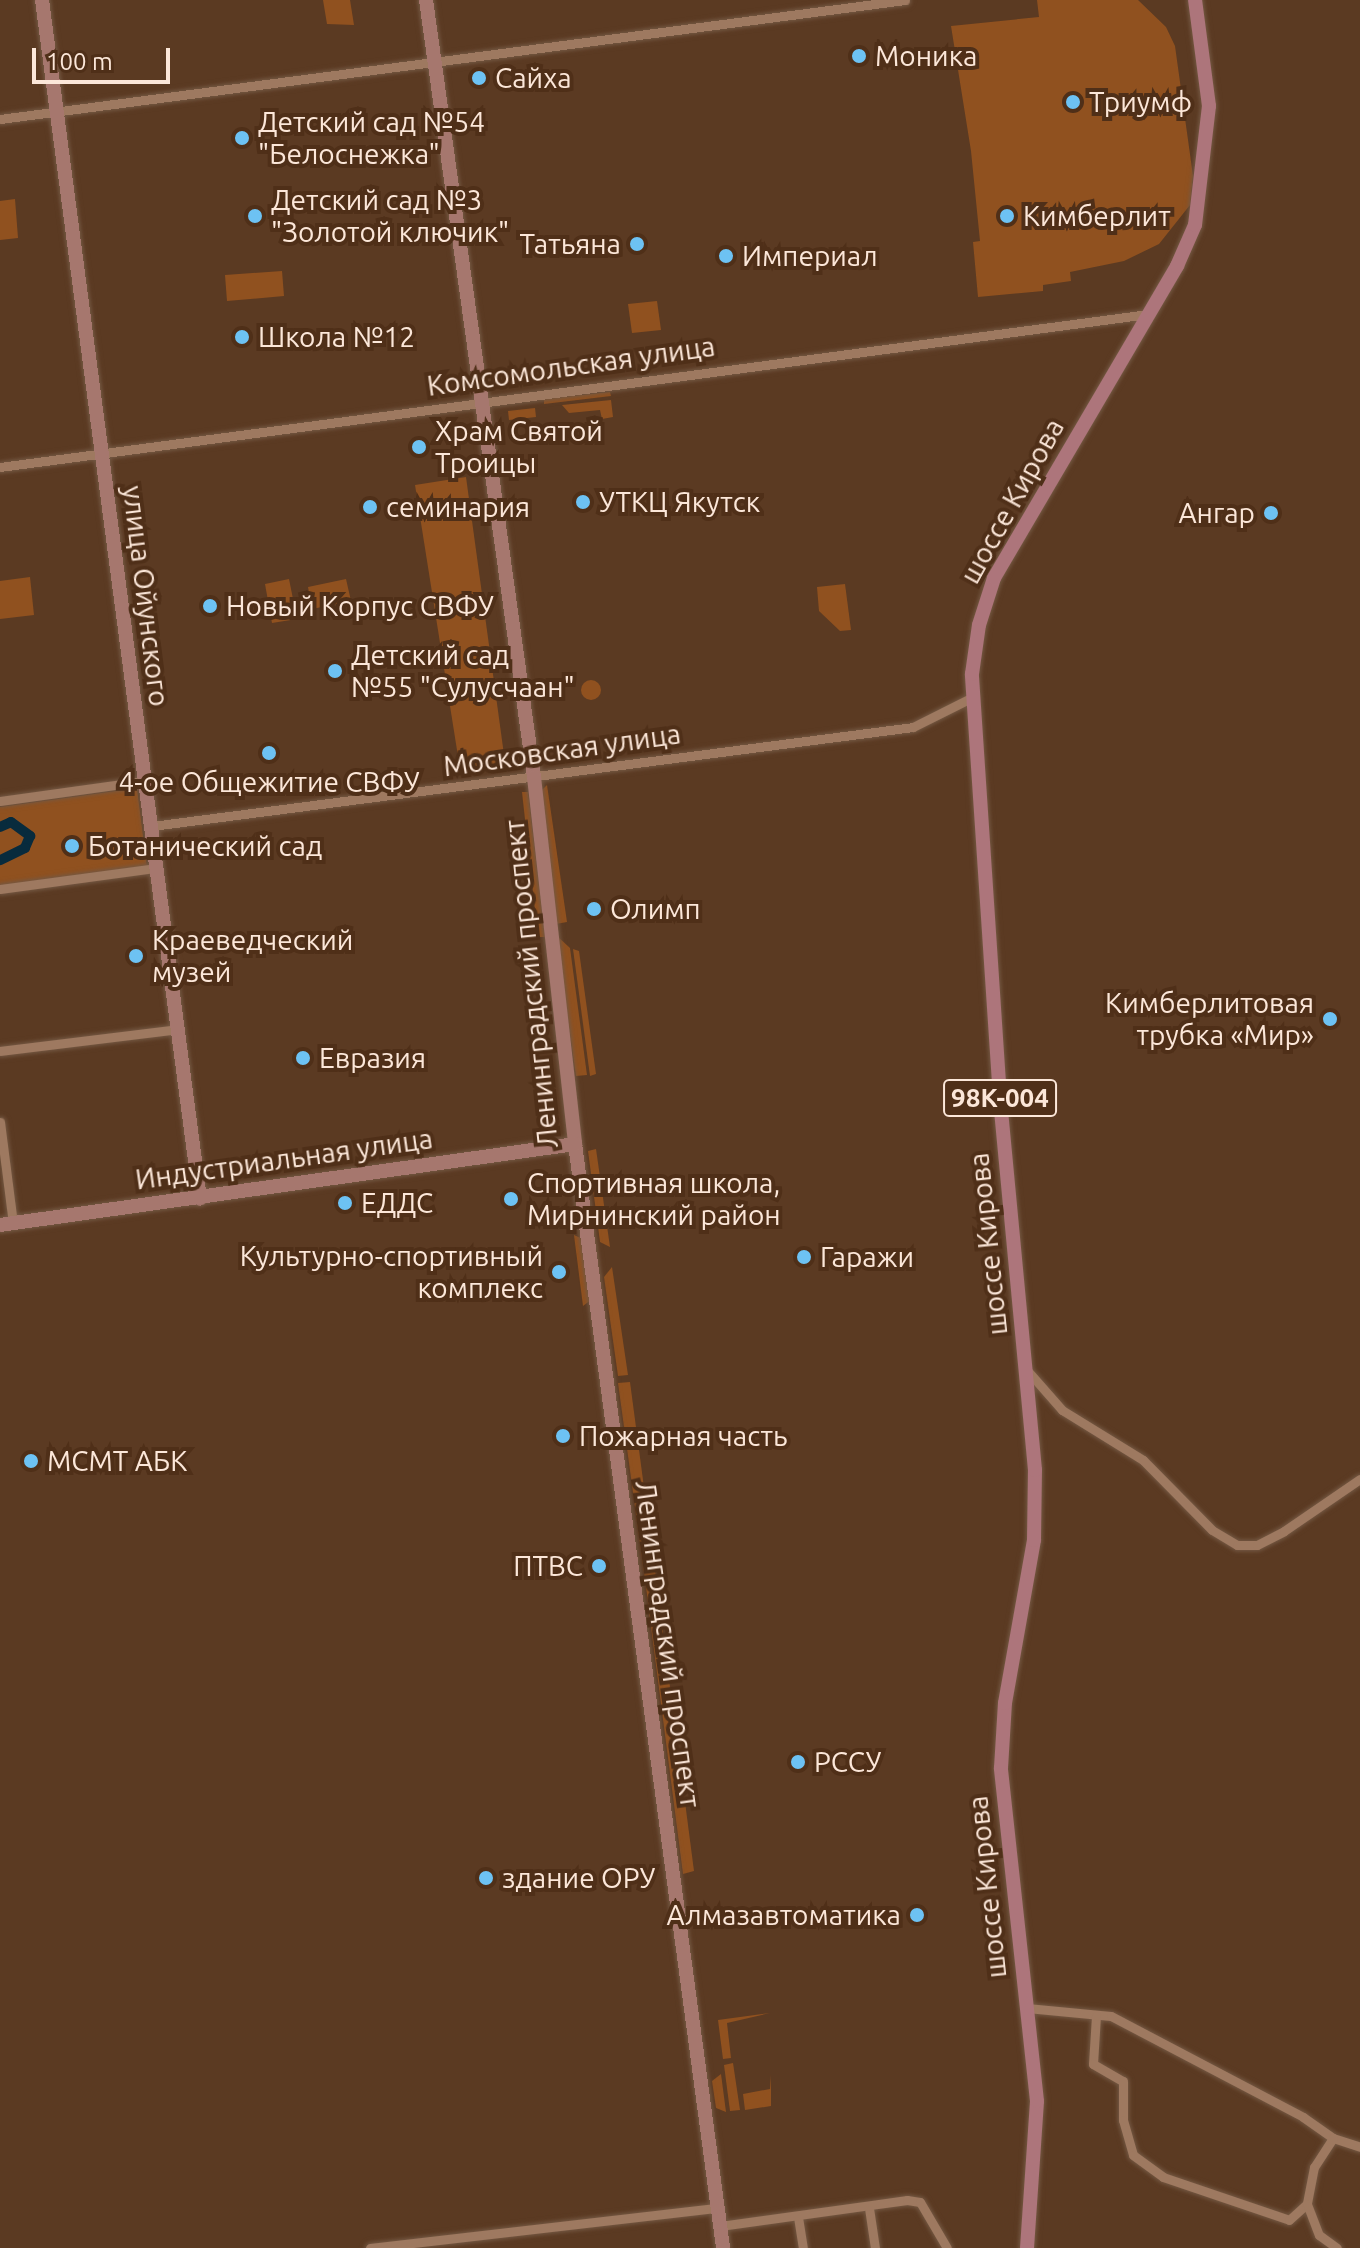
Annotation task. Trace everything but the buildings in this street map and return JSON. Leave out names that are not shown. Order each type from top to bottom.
[{"type":"main road","name":"улица Ойунского","points":[[42,0],[200,1199]]},
{"type":"main road","name":"Ленинградский проспект","points":[[426,0],[534,777],[575,1144],[723,2248]]},
{"type":"main road","name":"шоссе Кирова","points":[[1027,2248],[1038,2123],[1001,1791],[1005,1703],[1035,1530],[1026,1369],[1001,1113],[971,698],[977,634],[994,578],[1185,251],[1202,188],[1208,94],[1195,0]]},
{"type":"main road","name":"Индустриальная улица","points":[[6,1224],[575,1144]]},
{"type":"street","points":[[0,119],[55,109],[905,0]]},
{"type":"street","name":"Комсомольская улица","points":[[0,467],[1148,314]]},
{"type":"street","name":"Московская улица","points":[[152,826],[913,727],[971,698]]},
{"type":"street","points":[[0,801],[144,781]]},
{"type":"street","points":[[0,889],[155,868]]},
{"type":"street","points":[[0,1051],[179,1029]]},
{"type":"street","points":[[0,1122],[6,1224]]},
{"type":"street","points":[[1026,1369],[1062,1410],[1143,1460],[1212,1530],[1237,1545],[1257,1545],[1284,1531],[1360,1479]]},
{"type":"street","points":[[1027,2008],[1111,2016],[1303,2117],[1333,2138],[1360,2147]]},
{"type":"street","points":[[1096,2016],[1093,2064],[1123,2081],[1123,2120],[1133,2155],[1163,2177],[1289,2220],[1307,2204]]},
{"type":"street","points":[[1333,2138],[1314,2167],[1307,2204],[1319,2235],[1337,2248]]},
{"type":"street","points":[[720,2226],[869,2208],[891,2201],[920,2202],[947,2248]]},
{"type":"street","points":[[370,2248],[718,2208]]},
{"type":"street","points":[[869,2208],[875,2248]]},
{"type":"street","points":[[798,2217],[803,2248]]},
{"type":"shaded area","points":[[323,0],[350,0],[354,25],[327,24]]},
{"type":"shaded area","name":"Триумф","points":[[1037,0],[1138,0],[1166,27],[1175,46],[1193,176],[1190,205],[1159,244],[1124,261],[1070,272],[1071,281],[1043,285],[1043,291],[978,297],[973,242],[980,241],[971,151],[951,26],[1039,17]]},
{"type":"shaded area","points":[[15,199],[18,238],[0,240],[0,201]]},
{"type":"shaded area","points":[[282,271],[284,296],[227,301],[225,275]]},
{"type":"shaded area","points":[[657,301],[661,330],[632,333],[628,304]]},
{"type":"shaded area","points":[[610,392],[611,396],[544,404],[544,399]]},
{"type":"shaded area","points":[[611,400],[613,417],[602,419],[600,410],[569,413],[562,405]]},
{"type":"shaded area","points":[[535,408],[536,417],[509,420],[508,411]]},
{"type":"shaded area","points":[[466,477],[505,762],[460,769],[415,485]]},
{"type":"shaded area","points":[[30,577],[34,615],[0,619],[0,581]]},
{"type":"shaded area","points":[[289,579],[297,619],[272,623],[265,584]]},
{"type":"shaded area","points":[[346,579],[351,601],[312,609],[308,587]]},
{"type":"shaded area","points":[[845,584],[851,630],[840,631],[819,611],[817,587]]},
{"type":"shaded area","points":[[591,680],[598,683],[601,690],[598,697],[591,700],[584,697],[581,690],[584,683]]},
{"type":"shaded area","points":[[547,785],[567,922],[556,924],[540,792]]},
{"type":"shaded area","name":"Ботанический сад","points":[[137,788],[147,867],[0,886],[0,807]]},
{"type":"shaded area","points":[[522,792],[528,792],[545,937],[538,937]]},
{"type":"shaded area","points":[[556,935],[570,948],[587,1075],[576,1076]]},
{"type":"shaded area","points":[[573,949],[579,951],[596,1074],[590,1076]]},
{"type":"shaded area","points":[[596,1149],[610,1247],[600,1242],[588,1151]]},
{"type":"shaded area","points":[[574,1235],[583,1239],[591,1300],[583,1306]]},
{"type":"shaded area","points":[[612,1267],[628,1375],[618,1376],[604,1277]]},
{"type":"shaded area","points":[[630,1382],[660,1608],[649,1609],[618,1383]]},
{"type":"shaded area","points":[[660,1610],[694,1871],[683,1874],[649,1611]]},
{"type":"shaded area","points":[[770,2013],[727,2023],[731,2058],[723,2059],[718,2020]]},
{"type":"shaded area","points":[[733,2063],[740,2110],[730,2111],[724,2065]]},
{"type":"shaded area","points":[[721,2074],[726,2112],[716,2108],[712,2081]]},
{"type":"shaded area","points":[[771,2075],[771,2106],[745,2110],[743,2094],[770,2089]]},
{"type":"waterway","points":[[0,827],[11,822],[30,836],[25,848],[0,860]]},
{"type":"place","name":"Моника","points":[[859,56]]},
{"type":"place","name":"Сайха","points":[[479,78]]},
{"type":"place","name":"Триумф","points":[[1073,102]]},
{"type":"place","name":"Детский сад №54 \"Белоснежка\"","points":[[242,138]]},
{"type":"place","name":"Детский сад №3 \"Золотой ключик\"","points":[[255,216]]},
{"type":"place","name":"Кимберлит","points":[[1007,216]]},
{"type":"place","name":"Татьяна","points":[[637,244]]},
{"type":"place","name":"Империал","points":[[726,256]]},
{"type":"place","name":"Школа №12","points":[[242,337]]},
{"type":"place","name":"Храм Святой Троицы","points":[[419,447]]},
{"type":"place","name":"УТКЦ Якутск","points":[[583,502]]},
{"type":"place","name":"семинария","points":[[370,507]]},
{"type":"place","name":"Ангар","points":[[1271,513]]},
{"type":"place","name":"Новый Корпус СВФУ","points":[[210,606]]},
{"type":"place","name":"Детский сад №55 \"Сулусчаан\"","points":[[335,671]]},
{"type":"place","name":"4-ое Общежитие СВФУ","points":[[269,753]]},
{"type":"place","name":"Ботанический сад","points":[[72,846]]},
{"type":"place","name":"Олимп","points":[[594,909]]},
{"type":"place","name":"Краеведческий музей","points":[[136,956]]},
{"type":"place","name":"Кимберлитовая трубка «Мир»","points":[[1330,1019]]},
{"type":"place","name":"Евразия","points":[[303,1058]]},
{"type":"place","name":"Спортивная школа, Мирнинский район","points":[[511,1199]]},
{"type":"place","name":"ЕДДС","points":[[345,1203]]},
{"type":"place","name":"Гаражи","points":[[804,1257]]},
{"type":"place","name":"Культурно-спортивный комплекс","points":[[559,1272]]},
{"type":"place","name":"Пожарная часть","points":[[563,1436]]},
{"type":"place","name":"МСМТ АБК","points":[[31,1461]]},
{"type":"place","name":"ПТВС","points":[[599,1566]]},
{"type":"place","name":"РССУ","points":[[798,1762]]},
{"type":"place","name":"здание ОРУ","points":[[486,1878]]},
{"type":"place","name":"Алмазавтоматика","points":[[917,1915]]}]
